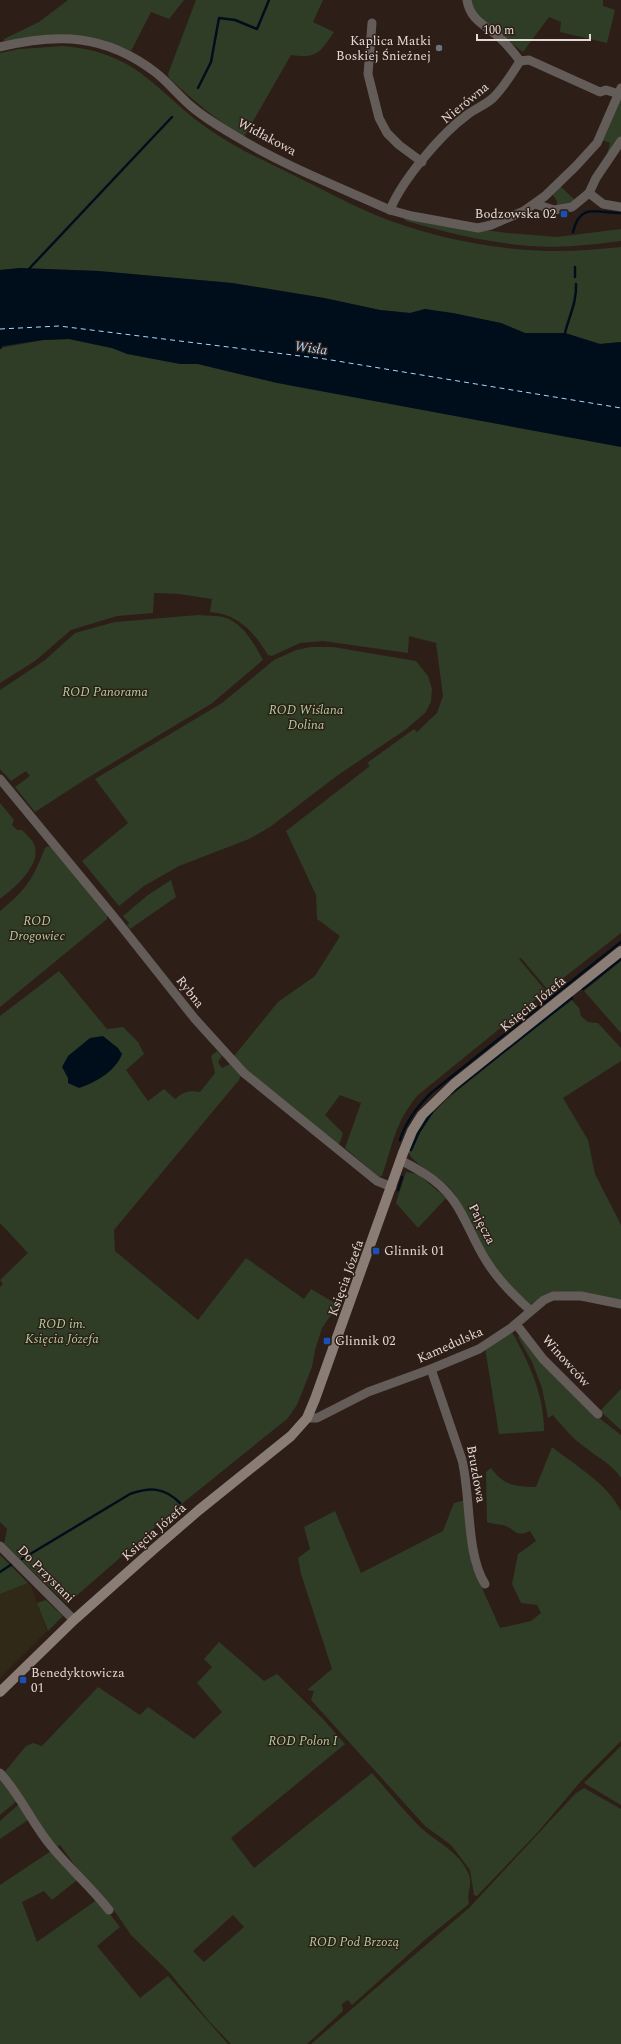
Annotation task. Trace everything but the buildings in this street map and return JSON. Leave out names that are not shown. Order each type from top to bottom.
[{"type":"main road","name":"Księcia Józefa","points":[[0,1692],[74,1620],[199,1510],[291,1436],[307,1418],[320,1387],[401,1161],[415,1126],[422,1115],[458,1080],[621,951]]},
{"type":"street","points":[[467,0],[468,9],[476,20],[499,37],[520,61],[529,60],[600,92],[606,90],[620,91]]},
{"type":"street","points":[[372,23],[368,74],[379,118],[387,133],[399,145],[422,162]]},
{"type":"street","name":"Widłakowa","points":[[0,47],[60,38],[81,38],[105,45],[136,59],[156,72],[192,107],[215,124],[249,145],[390,210],[412,216],[478,228],[491,225],[535,204],[576,166],[596,143],[620,91]]},
{"type":"street","name":"Nierówna","points":[[390,210],[396,195],[404,182],[452,128],[467,115],[492,98],[507,82],[520,61]]},
{"type":"street","points":[[535,204],[551,209],[564,209],[572,207],[589,193],[596,178],[621,141]]},
{"type":"street","points":[[589,193],[603,204],[621,207]]},
{"type":"street","name":"Rybna","points":[[0,779],[114,917],[195,1019],[244,1073],[377,1181],[392,1187]]},
{"type":"street","name":"Pajęcza","points":[[401,1161],[439,1183],[450,1195],[460,1208],[487,1262],[500,1280],[530,1310]]},
{"type":"street","name":"Kamedulska","points":[[307,1418],[316,1418],[368,1392],[431,1369],[479,1349],[516,1324],[538,1304],[553,1296],[581,1296],[621,1304]]},
{"type":"street","name":"Winowców","points":[[516,1324],[543,1359],[598,1414]]},
{"type":"street","name":"Bruzdowa","points":[[431,1369],[462,1460],[465,1474],[474,1556],[486,1584]]},
{"type":"street","name":"Do Przystani","points":[[0,1546],[74,1620]]},
{"type":"street","points":[[0,1773],[21,1799],[39,1830],[51,1846],[109,1910]]},
{"type":"shaded area","points":[[28,1583],[31,1586],[47,1631],[0,1678],[0,1594]]},
{"type":"green space","points":[[68,0],[184,0],[169,19],[151,12],[131,51],[97,39],[68,35],[54,35],[4,42],[4,39],[39,22]]},
{"type":"green space","points":[[196,0],[323,0],[313,22],[334,32],[325,45],[313,55],[291,55],[244,137],[224,124],[169,78],[168,74]]},
{"type":"green space","points":[[469,0],[603,0],[603,6],[615,10],[607,43],[560,32],[561,22],[549,17],[523,52],[485,23],[473,9]]},
{"type":"green space","points":[[63,46],[90,50],[112,57],[130,66],[146,77],[193,117],[235,146],[349,203],[394,222],[433,234],[495,247],[565,251],[621,247],[621,342],[600,344],[565,333],[525,333],[501,323],[425,309],[410,313],[380,310],[324,298],[232,283],[98,271],[20,268],[0,270],[0,53],[20,49]]},
{"type":"green space","points":[[621,96],[621,137],[605,162],[610,143],[602,140]]},
{"type":"green space","points":[[560,186],[575,200],[570,203],[557,205],[557,201],[552,194]]},
{"type":"green space","points":[[403,218],[507,233],[557,237],[621,229],[621,241],[578,246],[551,247],[509,244],[446,232],[406,221]]},
{"type":"green space","points":[[69,339],[186,364],[198,364],[247,376],[621,443],[621,933],[548,990],[521,958],[519,959],[546,991],[418,1095],[410,1105],[399,1124],[382,1176],[379,1177],[345,1148],[361,1103],[340,1095],[325,1115],[343,1133],[339,1145],[247,1070],[234,1056],[278,1002],[315,976],[340,936],[317,919],[316,895],[286,831],[370,766],[367,763],[414,729],[417,732],[437,713],[443,696],[436,643],[409,636],[408,653],[323,641],[300,643],[272,656],[268,655],[251,632],[237,620],[220,613],[210,612],[212,599],[179,594],[154,593],[153,613],[117,616],[71,630],[35,661],[0,683],[0,348],[43,340]]},
{"type":"green space","name":"ROD Panorama","points":[[198,615],[222,617],[235,622],[249,637],[263,660],[211,704],[89,777],[35,812],[15,787],[30,776],[26,771],[11,781],[0,769],[0,690],[45,660],[75,633],[115,622]]},
{"type":"green space","name":"ROD Wiślana Dolina","points":[[311,647],[333,647],[416,661],[428,676],[432,689],[431,702],[425,713],[405,730],[338,775],[270,827],[249,839],[179,866],[144,886],[119,906],[82,861],[128,823],[95,779],[222,703],[274,660],[296,650]]},
{"type":"green space","points":[[0,803],[14,820],[12,825],[17,830],[22,830],[28,836],[33,842],[36,850],[32,866],[20,882],[0,899]]},
{"type":"green space","name":"ROD Drogowiec","points":[[48,846],[55,849],[107,913],[107,919],[0,1007],[0,911],[16,897],[28,883],[37,868],[45,848]]},
{"type":"green space","points":[[171,880],[176,897],[130,929],[127,925],[129,923],[123,916],[148,895]]},
{"type":"green space","points":[[621,961],[621,1033],[584,991]]},
{"type":"green space","name":"ROD im. Księcia Józefa","points":[[59,971],[107,1029],[123,1027],[138,1042],[144,1054],[126,1070],[148,1101],[164,1089],[175,1099],[186,1092],[200,1092],[215,1073],[211,1056],[217,1051],[222,1056],[218,1062],[222,1068],[230,1064],[241,1075],[239,1080],[114,1230],[115,1251],[198,1320],[246,1258],[304,1299],[311,1289],[338,1305],[322,1328],[315,1350],[312,1367],[297,1405],[287,1419],[184,1502],[67,1604],[4,1544],[7,1529],[0,1522],[0,1287],[3,1284],[0,1280],[28,1253],[0,1223],[0,1016]]},
{"type":"green space","points":[[571,999],[579,1008],[581,1016],[588,1022],[598,1023],[621,1048],[621,1061],[563,1098],[588,1140],[595,1174],[621,1225],[621,1301],[548,1294],[531,1304],[507,1284],[491,1263],[453,1192],[443,1181],[416,1162],[408,1152],[420,1127],[446,1100]]},
{"type":"green space","points":[[406,1172],[418,1174],[446,1198],[418,1228],[396,1203]]},
{"type":"green space","points":[[512,1332],[530,1367],[534,1379],[541,1404],[544,1431],[499,1434],[485,1348]]},
{"type":"green space","points":[[520,1335],[594,1414],[621,1435],[621,1478],[609,1465],[572,1437],[553,1415],[548,1418],[542,1388],[532,1362],[518,1337]]},
{"type":"green space","points":[[621,1389],[621,1430],[600,1411]]},
{"type":"green space","points":[[552,1447],[599,1483],[615,1501],[621,1511],[621,1741],[581,1781],[538,1832],[477,1896],[474,1895],[470,1870],[451,1845],[425,1826],[311,1700],[314,1691],[307,1690],[332,1669],[301,1574],[298,1558],[310,1549],[304,1527],[335,1511],[361,1573],[443,1531],[454,1503],[465,1500],[472,1566],[500,1628],[531,1621],[541,1613],[537,1605],[521,1603],[512,1584],[518,1554],[536,1541],[530,1531],[521,1534],[503,1525],[487,1522],[486,1472],[491,1468],[505,1482],[522,1486],[536,1487]]},
{"type":"green space","points":[[0,1555],[28,1583],[0,1594]]},
{"type":"green space","points":[[46,1600],[63,1616],[48,1631],[37,1603]]},
{"type":"green space","points":[[219,1642],[264,1681],[277,1674],[323,1719],[345,1744],[231,1838],[254,1868],[372,1773],[421,1828],[455,1854],[469,1875],[469,1904],[427,1938],[352,2005],[348,2000],[342,2004],[343,2011],[307,2044],[231,2044],[208,2020],[170,1973],[131,1935],[116,1913],[79,1871],[60,1845],[56,1847],[3,1774],[26,1746],[33,1743],[42,1746],[98,1687],[140,1715],[148,1707],[194,1739],[222,1712],[197,1683],[212,1667],[204,1659]],"holes":[[[233,1915],[244,1927],[204,1962],[193,1951]]]},
{"type":"green space","points":[[621,1746],[621,1805],[584,1783]]},
{"type":"green space","points":[[0,1776],[18,1800],[0,1815]]},
{"type":"green space","points":[[584,1788],[621,1809],[621,2044],[311,2044],[469,1908],[576,1793]]},
{"type":"green space","points":[[19,1804],[28,1820],[0,1839],[0,1821]]},
{"type":"green space","points":[[51,1851],[77,1880],[52,1900],[44,1891],[22,1902],[37,1942],[98,1899],[120,1927],[97,1946],[140,1998],[168,1976],[228,2044],[0,2044],[0,1885]]},
{"type":"water","name":"Wisła","points":[[20,268],[98,271],[232,283],[324,298],[380,310],[410,313],[425,309],[453,313],[501,323],[525,333],[565,333],[600,344],[621,342],[621,447],[277,383],[198,364],[180,364],[127,354],[112,348],[69,339],[43,340],[3,346],[0,350],[0,270]]},
{"type":"water","points":[[103,1036],[118,1048],[122,1054],[115,1066],[98,1080],[85,1086],[79,1088],[68,1083],[68,1078],[62,1067],[68,1056],[90,1038]]},
{"type":"waterway","points":[[198,88],[211,62],[219,18],[235,20],[257,29],[269,0]]},
{"type":"waterway","points":[[27,271],[172,117]]},
{"type":"waterway","points":[[573,232],[580,216],[585,213],[591,211],[621,213]]},
{"type":"waterway","points":[[575,267],[575,277]]},
{"type":"waterway","points":[[565,333],[574,303],[576,284]]},
{"type":"waterway","points":[[400,1140],[412,1115],[431,1093],[621,942]]},
{"type":"waterway","points":[[583,989],[621,959]]},
{"type":"waterway","points":[[451,1093],[572,998]]},
{"type":"waterway","points":[[411,1150],[419,1132],[432,1112]]},
{"type":"waterway","points":[[398,1190],[402,1177]]},
{"type":"waterway","points":[[22,1559],[130,1494],[144,1490],[162,1491],[180,1503]]},
{"type":"waterway","points":[[0,1572],[12,1564]]},
{"type":"ferry route","points":[[0,329],[59,326],[325,359],[621,408]]},
{"type":"place","name":"Kaplica Matki Boskiej Śnieżnej","points":[[439,48]]},
{"type":"place","name":"Bodzowska 02","points":[[564,214]]},
{"type":"place","name":"Glinnik 01","points":[[376,1251]]},
{"type":"place","name":"Glinnik 02","points":[[327,1341]]},
{"type":"place","name":"Benedyktowicza 01","points":[[23,1680]]},
{"type":"park label","name":"ROD Polon I","points":[[303,1741]]},
{"type":"park label","name":"ROD Pod Brzozą","points":[[354,1942]]}]
